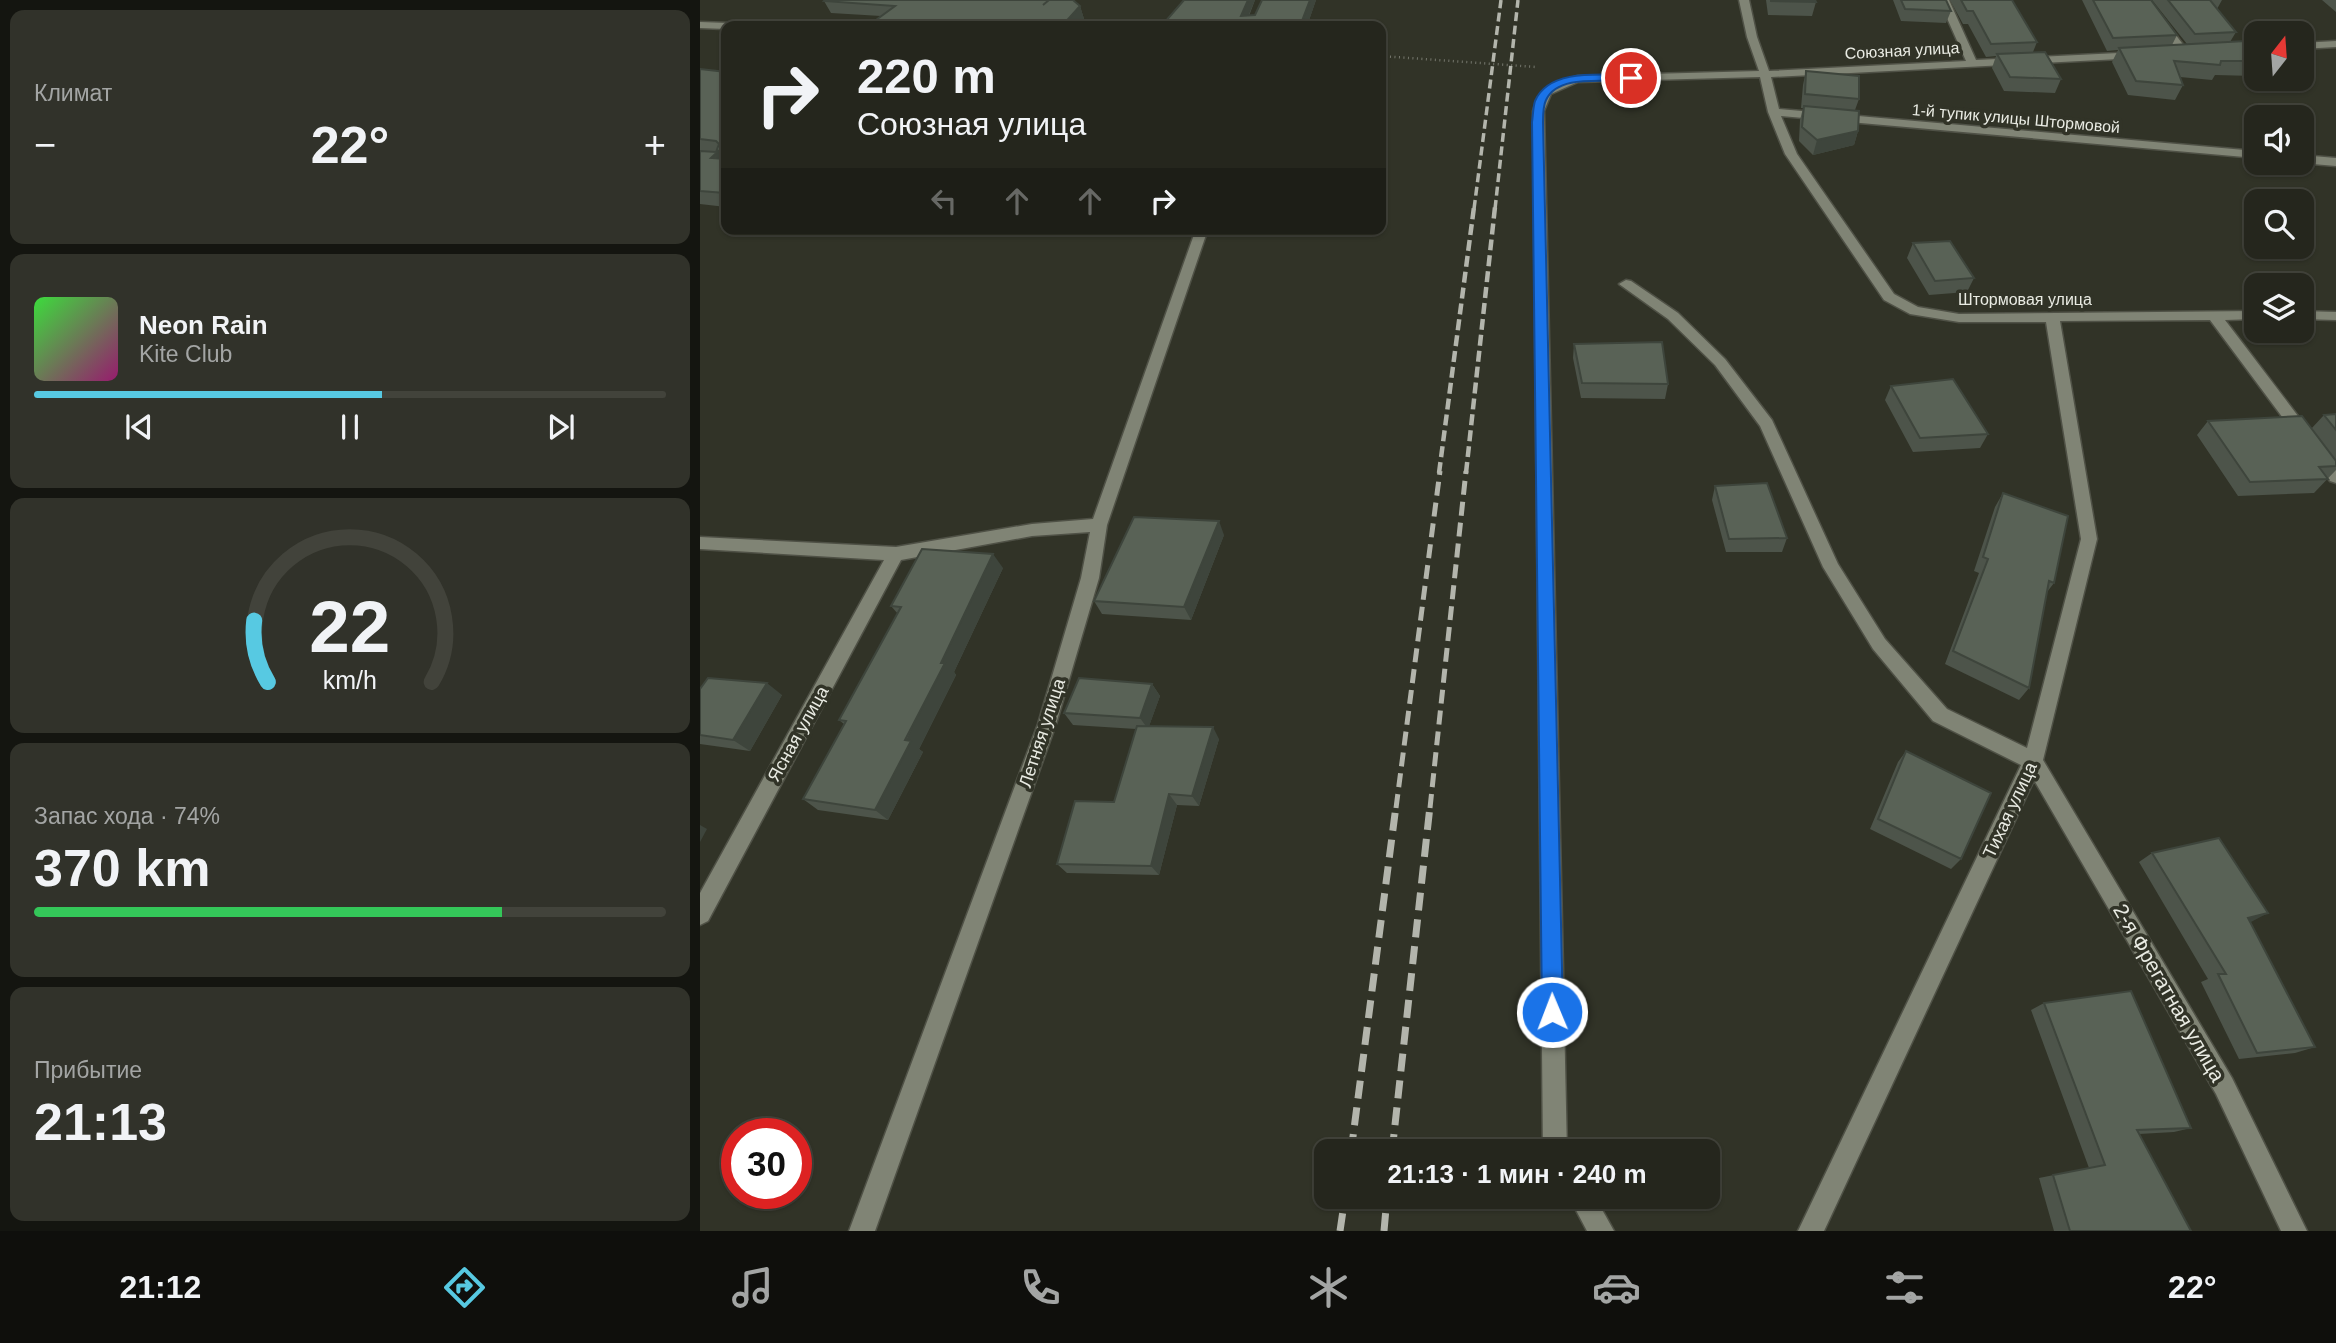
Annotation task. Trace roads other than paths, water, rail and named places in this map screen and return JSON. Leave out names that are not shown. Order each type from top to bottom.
[{"type":"street","name":"Штормовая улица","points":[[1744,0],[1774,112],[1791,154],[1889,296],[1915,311],[1959,318],[2244,315]]},
{"type":"street","points":[[1944,0],[1972,62]]},
{"type":"street","points":[[2144,0],[2190,53],[2171,54]]},
{"type":"street","points":[[700,25],[721,26]]},
{"type":"street","points":[[2314,45],[2336,44]]},
{"type":"street","name":"Союзная улица","points":[[1555,1139],[1537,122],[1540,101],[1551,86],[1577,79],[1765,74],[2158,54]]},
{"type":"street","name":"1-й тупик улицы Штормовой","points":[[1774,112],[2244,154]]},
{"type":"street","points":[[2314,160],[2336,162]]},
{"type":"street","name":"Летняя улица","points":[[862,1231],[1047,724],[1090,578],[1099,526],[1200,235]]},
{"type":"street","points":[[1626,284],[1673,316],[1692,334],[1720,362],[1767,424],[1831,567],[1879,644],[1940,715],[2033,761]]},
{"type":"street","points":[[2214,315],[2336,477]]},
{"type":"street","points":[[2314,316],[2336,316]]},
{"type":"street","name":"Тихая улица","points":[[1811,1231],[2033,761],[2088,539],[2052,317]]},
{"type":"street","points":[[700,543],[896,554],[1032,530],[1099,526]]},
{"type":"street","name":"Ясная улица","points":[[700,914],[896,554]]},
{"type":"street","name":"2-я Фрегатная улица","points":[[2033,761],[2224,1086],[2294,1231]]},
{"type":"street","points":[[1588,1209],[1601,1231]]},
{"type":"railway","points":[[1474,209],[1501,0]]},
{"type":"railway","points":[[1495,209],[1518,0]]},
{"type":"railway","points":[[1439,473],[1474,207]]},
{"type":"railway","points":[[1466,473],[1495,207]]},
{"type":"railway","points":[[1396,808],[1440,471]]},
{"type":"railway","points":[[1430,808],[1466,471]]},
{"type":"railway","points":[[1353,1139],[1396,806]]},
{"type":"railway","points":[[1393,1139],[1430,806]]},
{"type":"railway","points":[[1340,1231],[1343,1209]]},
{"type":"railway","points":[[1384,1231],[1386,1209]]}]
